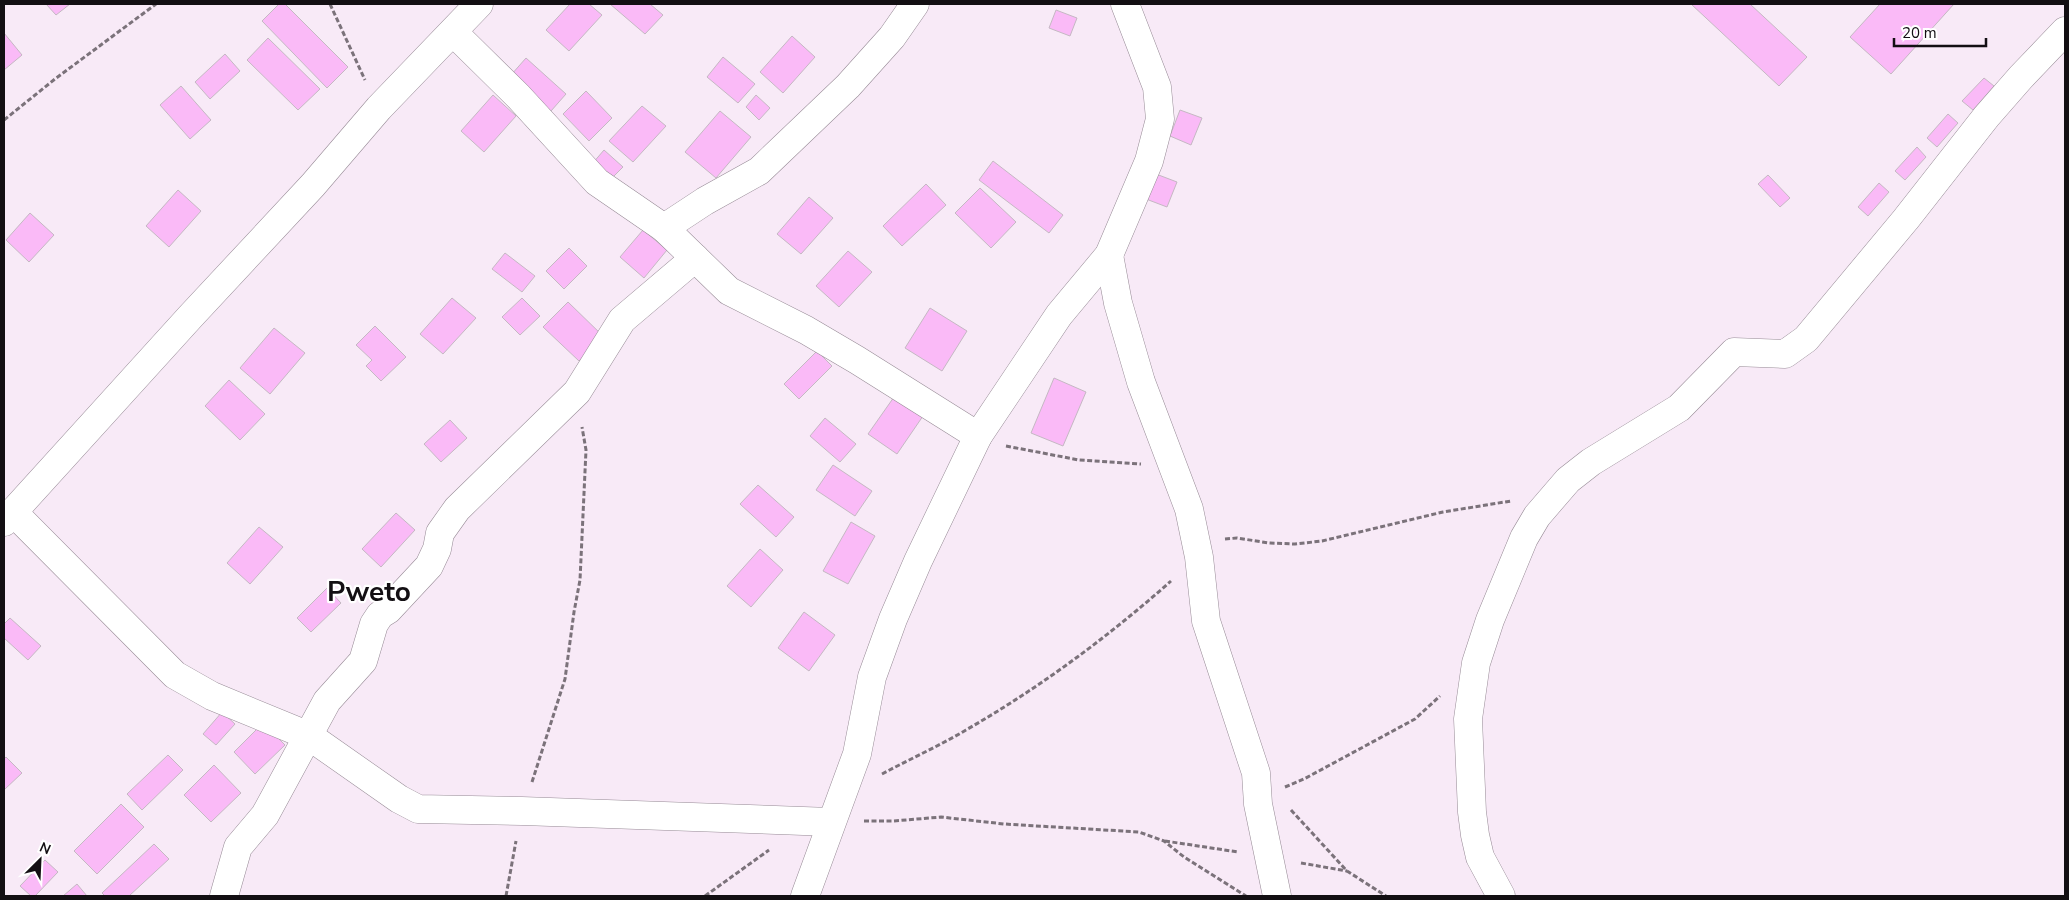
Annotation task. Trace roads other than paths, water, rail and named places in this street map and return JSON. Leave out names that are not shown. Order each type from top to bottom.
[{"type":"street","points":[[479,4],[379,108],[313,185],[8,517],[175,675],[212,696],[309,736],[399,799],[418,809],[798,819],[831,822]]},
{"type":"street","points":[[664,228],[705,201],[759,171],[848,86],[892,37],[915,4]]},
{"type":"street","points":[[805,896],[857,754],[872,677],[893,619],[918,561],[978,436],[1059,315],[1109,254],[1149,161],[1160,119],[1157,87],[1125,4]]},
{"type":"street","points":[[1501,896],[1480,857],[1475,834],[1471,795],[1468,719],[1476,663],[1490,620],[1524,538],[1537,516],[1568,480],[1591,462],[1678,408],[1734,352],[1785,354],[1806,339],[1906,219],[1986,117],[2065,31]]},
{"type":"street","points":[[452,32],[518,96],[597,182],[664,228],[729,291],[806,330],[978,436]]},
{"type":"street","points":[[1109,254],[1118,303],[1141,382],[1174,464],[1189,509],[1197,547],[1206,621],[1256,772],[1258,804],[1276,896]]},
{"type":"street","points":[[224,896],[238,847],[265,815],[327,701],[363,661],[374,624],[380,615],[388,610],[434,558],[440,533],[446,522],[577,392],[622,320],[695,258]]},
{"type":"district","name":"Pweto","points":[[369,592]]}]
